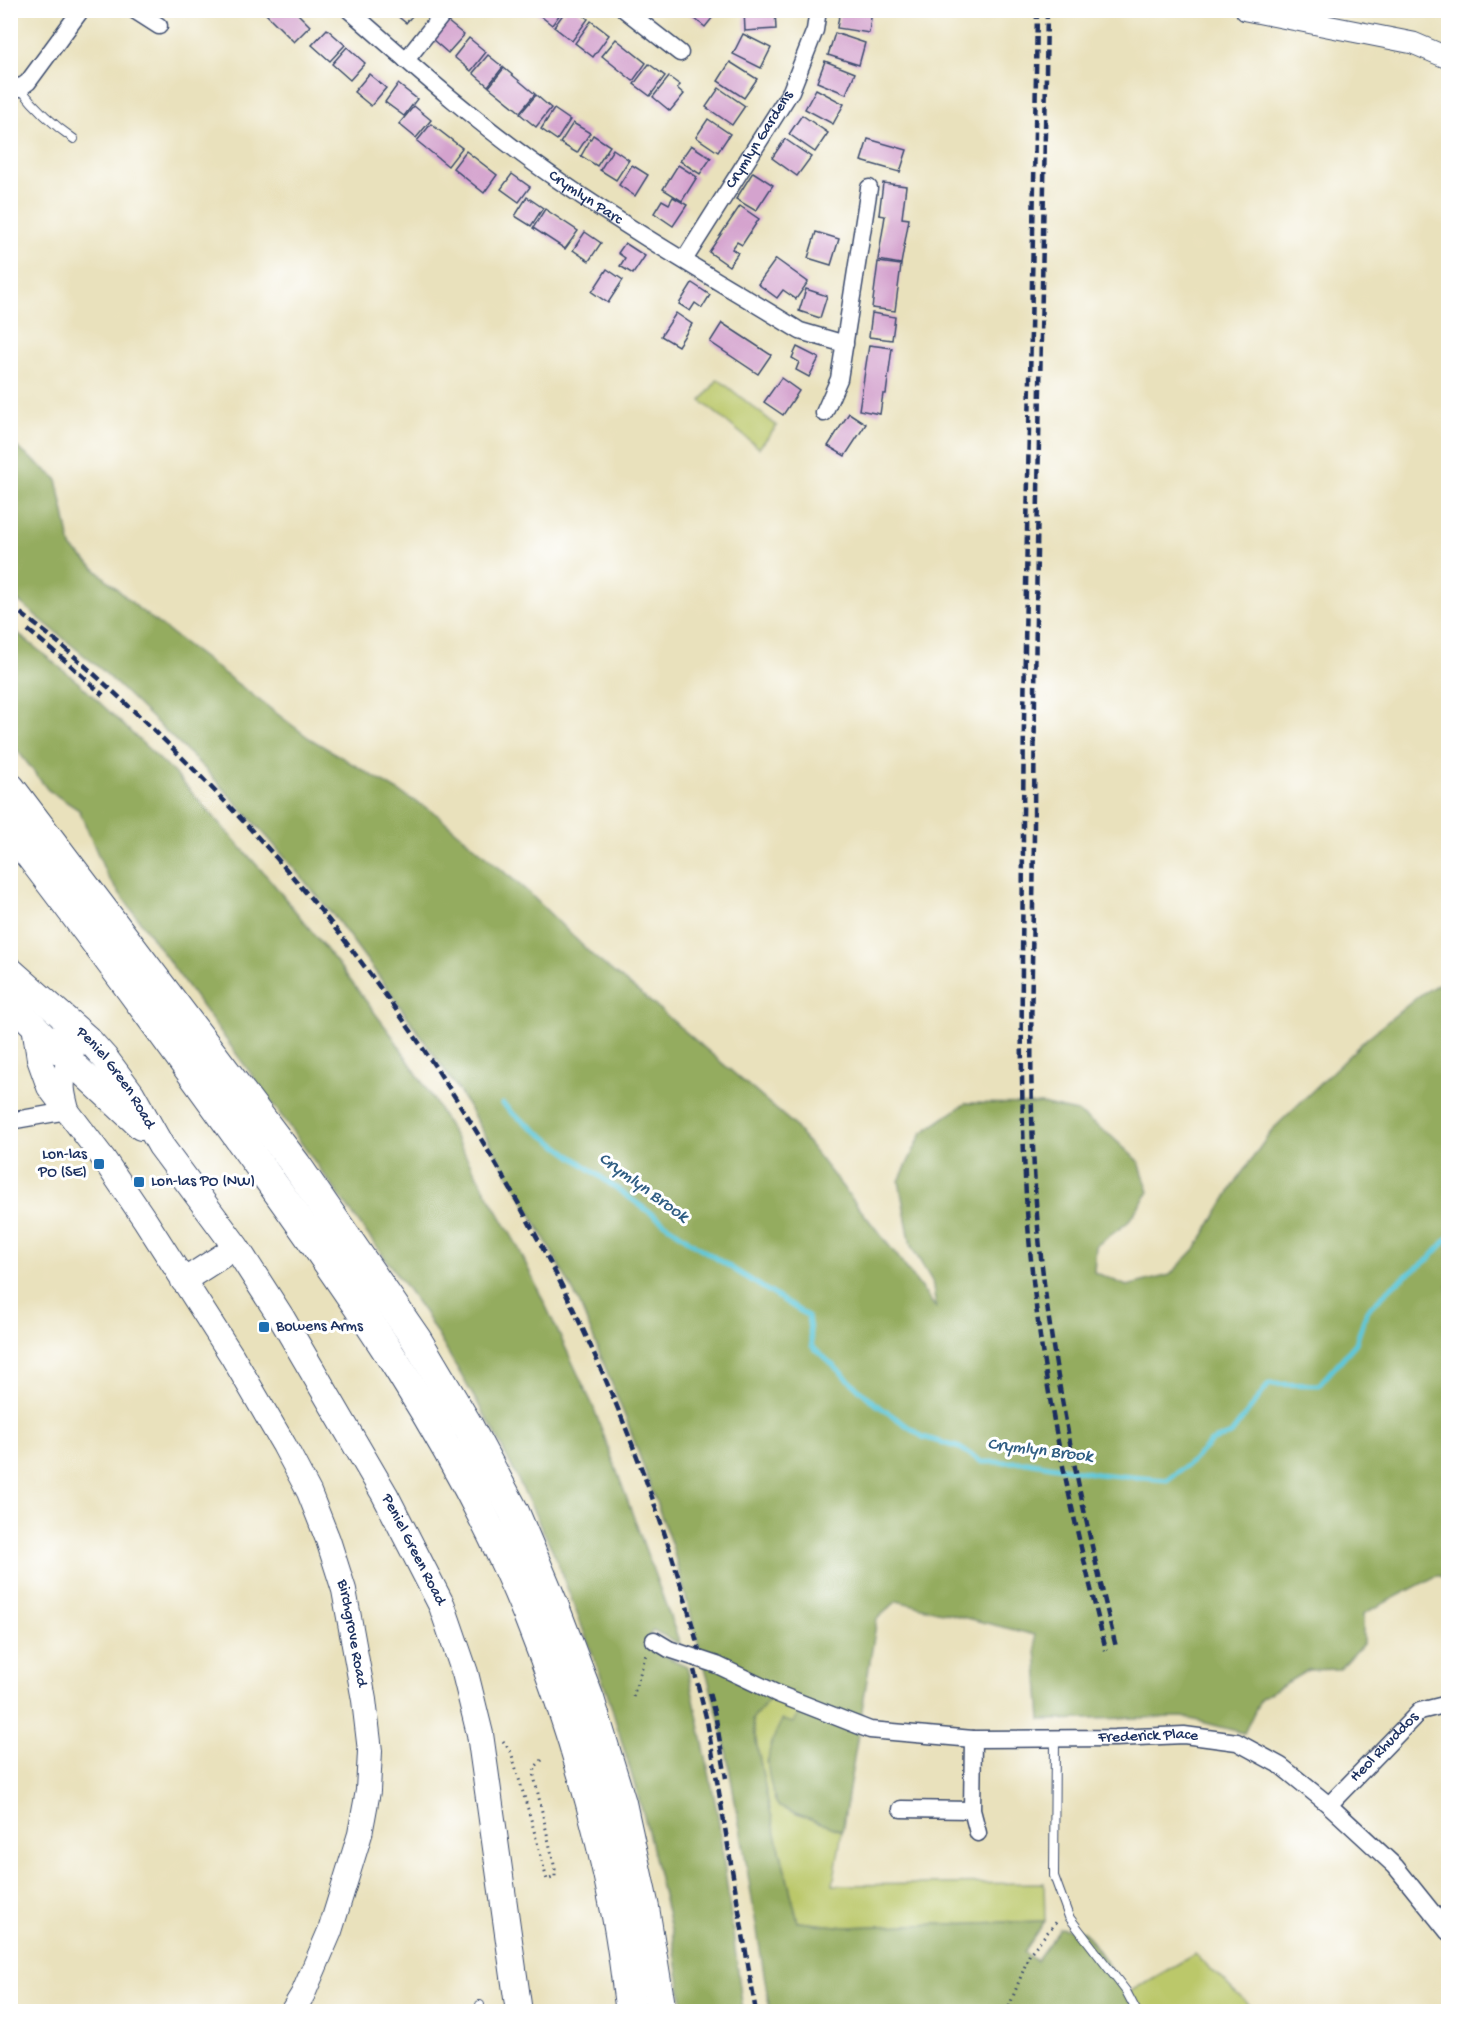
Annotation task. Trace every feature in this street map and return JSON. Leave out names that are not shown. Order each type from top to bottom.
[{"type":"highway","points":[[10,788],[111,918],[296,1165],[416,1339],[475,1438],[514,1512],[589,1699],[621,1803],[644,1908],[661,2012]]},
{"type":"highway","points":[[10,829],[91,933],[336,1272],[390,1354],[437,1432],[487,1524],[529,1617],[562,1706],[594,1812],[616,1914],[631,2012]]},
{"type":"main road","name":"Peniel Green Road","points":[[10,970],[88,1038],[105,1058],[131,1093],[161,1146],[236,1247],[281,1317],[385,1495],[442,1606],[465,1673],[480,1734],[519,2012]]},
{"type":"main road","name":"Peniel Green Road","points":[[10,1002],[161,1146]]},
{"type":"main road","points":[[61,1014],[69,1034],[72,1051],[64,1075],[62,1092],[67,1111]]},
{"type":"main road","name":"Birchgrove Road","points":[[34,1025],[43,1071],[49,1087],[103,1158],[232,1356],[284,1445],[309,1492],[344,1590],[364,1700],[370,1752],[368,1791],[360,1834],[330,1931],[303,1994],[292,2012]]},
{"type":"main road","points":[[183,1281],[236,1247]]},
{"type":"street","points":[[15,86],[28,82],[81,10]]},
{"type":"street","points":[[134,10],[159,26]]},
{"type":"street","name":"Crymlyn Parc","points":[[349,10],[501,138],[560,182],[800,331],[845,344]]},
{"type":"street","points":[[406,60],[446,10]]},
{"type":"street","points":[[625,10],[680,53]]},
{"type":"street","name":"Crymlyn Gardens","points":[[684,260],[791,91],[815,30],[818,10]]},
{"type":"street","points":[[1246,10],[1413,43],[1449,58]]},
{"type":"street","points":[[824,413],[839,379],[869,188]]},
{"type":"street","points":[[10,1121],[67,1111]]},
{"type":"street","name":"Frederick Place","points":[[654,1640],[669,1649],[717,1665],[778,1694],[870,1730],[973,1739],[1115,1738],[1184,1734],[1237,1742],[1281,1766],[1329,1806],[1395,1866],[1449,1932]]},
{"type":"street","name":"Heol Rhuddos","points":[[1329,1806],[1420,1711],[1444,1705],[1449,1706]]},
{"type":"street","points":[[973,1739],[972,1810],[978,1833]]},
{"type":"street","points":[[901,1809],[972,1810]]},
{"type":"lane","points":[[15,86],[52,125],[74,139]]},
{"type":"lane","points":[[1055,1738],[1054,1876],[1069,1917],[1126,1991],[1137,2012]]},
{"type":"path","points":[[633,1697],[648,1649],[654,1640]]},
{"type":"path","points":[[1007,2012],[1030,1953],[1065,1907]]},
{"type":"green space","points":[[718,379],[777,426],[759,448],[701,401]]},
{"type":"green space","points":[[10,442],[57,479],[71,547],[139,609],[309,738],[435,813],[528,892],[593,956],[646,998],[792,1123],[936,1308],[932,1281],[911,1246],[899,1181],[922,1133],[966,1103],[1041,1104],[1077,1112],[1111,1136],[1139,1162],[1149,1192],[1127,1223],[1096,1246],[1094,1272],[1127,1286],[1170,1275],[1196,1248],[1237,1180],[1273,1129],[1366,1039],[1420,995],[1448,978],[1448,1581],[1438,1575],[1363,1614],[1363,1644],[1340,1669],[1308,1670],[1261,1698],[1244,1733],[1183,1717],[1041,1720],[1035,1635],[897,1601],[877,1619],[842,1831],[779,1807],[775,1798],[768,1765],[771,1745],[782,1720],[793,1723],[801,1712],[771,1697],[752,1720],[768,1802],[798,1922],[846,1927],[1045,1921],[1024,1952],[1036,1961],[1060,1928],[1084,1931],[1140,2011],[770,2011],[723,1734],[672,1546],[628,1424],[579,1302],[523,1199],[459,1091],[335,917],[207,771],[103,671],[11,595]]},
{"type":"green space","points":[[10,627],[79,683],[176,775],[271,881],[393,1037],[433,1099],[517,1245],[593,1406],[680,1644],[653,1630],[643,1646],[687,1666],[718,1816],[743,2011],[684,2011],[673,1938],[646,1823],[607,1692],[553,1551],[494,1431],[424,1312],[107,876],[79,810],[48,790],[11,742]]},
{"type":"green space","points":[[771,1697],[801,1712],[767,1761],[775,1801],[779,1807],[842,1831],[833,1885],[1044,1883],[1045,1921],[846,1927],[798,1922],[768,1802],[752,1720]]},
{"type":"green space","points":[[1195,1954],[1251,2007],[1267,2011],[1140,2011],[1129,1992]]},
{"type":"building","points":[[270,10],[294,10],[310,26],[294,42],[266,14]]},
{"type":"building","points":[[390,10],[417,10],[406,23]]},
{"type":"building","points":[[533,10],[563,10],[552,25]]},
{"type":"building","points":[[566,10],[577,10],[588,19],[572,41],[554,27]]},
{"type":"building","points":[[684,10],[715,10],[717,12],[705,27]]},
{"type":"building","points":[[744,10],[775,10],[776,29],[745,31]]},
{"type":"building","points":[[840,10],[872,10],[869,33],[837,28]]},
{"type":"building","points":[[447,21],[464,35],[448,53],[432,39]]},
{"type":"building","points":[[591,21],[609,35],[593,57],[575,43]]},
{"type":"building","points":[[327,29],[345,45],[330,61],[312,45]]},
{"type":"building","points":[[835,33],[865,43],[859,65],[828,55]]},
{"type":"building","points":[[743,34],[771,48],[761,68],[733,54]]},
{"type":"building","points":[[469,38],[486,52],[471,71],[454,57]]},
{"type":"building","points":[[616,39],[646,63],[633,81],[602,56]]},
{"type":"building","points":[[347,47],[365,63],[350,80],[332,64]]},
{"type":"building","points":[[488,55],[503,67],[488,86],[473,73]]},
{"type":"building","points":[[825,61],[855,73],[846,94],[817,82]]},
{"type":"building","points":[[730,62],[757,79],[744,98],[718,81]]},
{"type":"building","points":[[649,64],[665,76],[650,96],[634,84]]},
{"type":"building","points":[[504,68],[535,94],[520,112],[489,87]]},
{"type":"building","points":[[369,74],[386,88],[371,106],[354,92]]},
{"type":"building","points":[[669,77],[680,85],[677,88],[684,94],[670,111],[653,97]]},
{"type":"building","points":[[398,84],[417,99],[404,116],[385,102]]},
{"type":"building","points":[[719,88],[745,106],[732,125],[706,107]]},
{"type":"building","points":[[816,89],[844,104],[833,124],[805,109]]},
{"type":"building","points":[[536,95],[551,108],[536,127],[520,114]]},
{"type":"building","points":[[414,106],[431,120],[416,138],[399,124]]},
{"type":"building","points":[[554,109],[570,120],[557,140],[541,129]]},
{"type":"building","points":[[802,115],[828,133],[815,152],[789,134]]},
{"type":"building","points":[[708,119],[730,134],[718,152],[696,137]]},
{"type":"building","points":[[573,123],[590,133],[577,153],[560,143]]},
{"type":"building","points":[[431,124],[462,148],[448,166],[417,141]]},
{"type":"building","points":[[593,135],[610,146],[597,166],[581,156]]},
{"type":"building","points":[[785,139],[811,157],[797,176],[772,158]]},
{"type":"building","points":[[868,139],[907,150],[900,172],[861,161]]},
{"type":"building","points":[[691,145],[711,158],[700,174],[680,161]]},
{"type":"building","points":[[613,149],[629,160],[616,180],[600,170]]},
{"type":"building","points":[[466,151],[497,175],[484,193],[453,168]]},
{"type":"building","points":[[632,165],[648,175],[635,196],[619,185]]},
{"type":"building","points":[[678,165],[697,177],[682,201],[663,189]]},
{"type":"building","points":[[753,172],[773,185],[756,211],[736,199]]},
{"type":"building","points":[[512,174],[530,187],[519,202],[501,189]]},
{"type":"building","points":[[883,183],[906,186],[902,218],[909,219],[901,264],[878,260],[885,216],[879,215]]},
{"type":"building","points":[[527,197],[543,208],[531,226],[515,216]]},
{"type":"building","points":[[673,197],[687,205],[673,226],[654,213],[662,200],[669,204]]},
{"type":"building","points":[[740,206],[759,219],[742,245],[737,242],[732,249],[738,253],[729,266],[709,252]]},
{"type":"building","points":[[545,209],[578,231],[565,249],[533,228]]},
{"type":"building","points":[[585,232],[601,243],[589,261],[573,250]]},
{"type":"building","points":[[816,232],[839,239],[831,265],[808,258]]},
{"type":"building","points":[[625,243],[645,256],[633,274],[620,266],[625,258],[618,253]]},
{"type":"building","points":[[776,259],[808,282],[796,299],[783,290],[777,298],[758,284]]},
{"type":"building","points":[[878,262],[901,265],[895,311],[872,308]]},
{"type":"building","points":[[607,269],[623,280],[608,303],[592,292]]},
{"type":"building","points":[[692,283],[710,295],[702,308],[695,303],[690,311],[679,304]]},
{"type":"building","points":[[806,289],[827,296],[820,318],[799,311]]},
{"type":"building","points":[[676,313],[692,324],[678,346],[661,336]]},
{"type":"building","points":[[872,313],[895,317],[892,340],[869,337]]},
{"type":"building","points":[[722,323],[771,355],[758,374],[710,342]]},
{"type":"building","points":[[869,345],[892,348],[886,394],[883,394],[880,414],[859,410]]},
{"type":"building","points":[[797,347],[819,358],[809,377],[796,370],[799,362],[792,358]]},
{"type":"building","points":[[781,378],[799,391],[783,415],[764,402]]},
{"type":"building","points":[[849,413],[866,424],[845,456],[828,446]]},
{"type":"waterway","name":"Crymlyn Brook","points":[[503,1104],[512,1113],[695,1245],[808,1316],[812,1346],[873,1402],[923,1437],[960,1448],[982,1462],[1027,1462],[1097,1474],[1167,1480],[1191,1462],[1211,1442],[1231,1434],[1269,1384],[1319,1385],[1356,1343],[1367,1310],[1395,1284],[1430,1258],[1448,1238]]},
{"type":"railway","points":[[1037,10],[1024,720],[1022,1041],[1024,1150],[1031,1260],[1043,1359],[1071,1505],[1106,1650]]},
{"type":"railway","points":[[1047,10],[1036,624],[1031,1048],[1033,1158],[1042,1266],[1064,1410],[1093,1552],[1116,1647]]},
{"type":"railway","points":[[10,605],[60,644],[149,725],[255,834],[321,910],[410,1029],[464,1111],[514,1196],[560,1283],[602,1372],[639,1463],[672,1556],[699,1650]]},
{"type":"railway","points":[[28,630],[103,695]]},
{"type":"railway","points":[[694,1670],[707,1721],[756,2012]]},
{"type":"railway","points":[[709,1693],[726,1778]]},
{"type":"place","name":"Lon-las PO (SE)","points":[[99,1164]]},
{"type":"place","name":"Lon-las PO (NW)","points":[[139,1182]]},
{"type":"place","name":"Bowens Arms","points":[[264,1327]]}]
